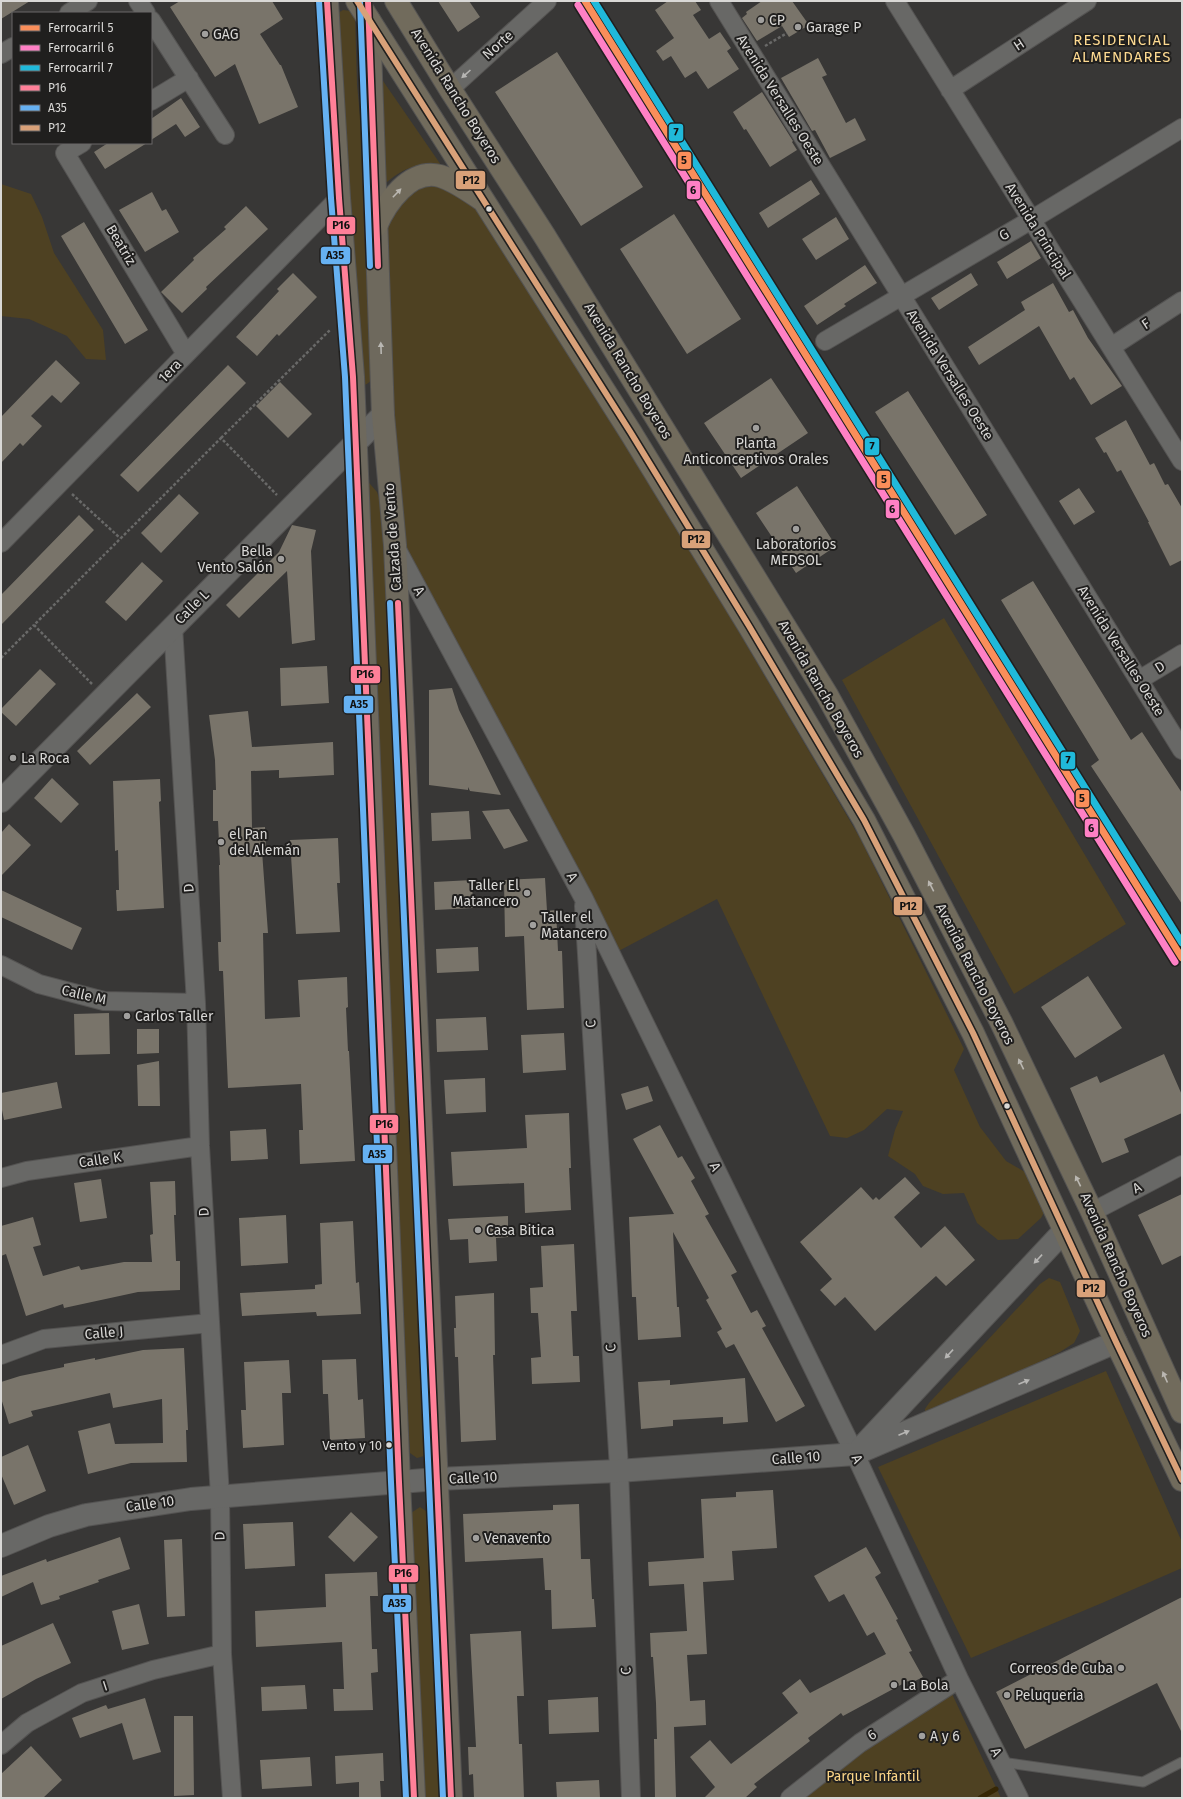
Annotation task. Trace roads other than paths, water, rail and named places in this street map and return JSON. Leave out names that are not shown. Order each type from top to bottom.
[{"type":"highway","name":"Avenida Rancho Boyeros","points":[[357,1],[368,11],[448,144],[487,203],[660,480],[749,626],[864,820],[973,1033],[1064,1231],[1182,1480]]},
{"type":"highway","name":"Avenida Rancho Boyeros","points":[[396,1],[450,89],[544,235],[827,695],[904,835],[1001,1022],[1092,1212],[1182,1412]]},
{"type":"highway","points":[[448,144],[443,128],[442,113],[445,100],[450,89]]},
{"type":"highway","points":[[376,226],[382,213],[394,196],[410,182],[425,176],[439,175],[447,178],[487,203]]},
{"type":"main road","points":[[327,1],[339,198],[353,377],[399,1482],[414,1798]]},
{"type":"main road","name":"Calzada de Vento","points":[[368,11],[383,415],[395,545],[451,1798]]},
{"type":"main road","points":[[353,377],[357,386],[366,389],[376,385],[382,374]]},
{"type":"main road","points":[[356,471],[365,464],[372,462],[379,463],[388,476]]},
{"type":"street","points":[[71,12],[88,1]]},
{"type":"street","points":[[138,1],[145,12]]},
{"type":"street","name":"Norte","points":[[450,89],[547,1]]},
{"type":"street","name":"Avenida Versalles Oeste","points":[[719,1],[1182,750]]},
{"type":"street","name":"Avenida Principal","points":[[895,1],[1182,461]]},
{"type":"street","name":"H","points":[[950,90],[1087,1]]},
{"type":"street","points":[[152,22],[224,135]]},
{"type":"street","points":[[1,54],[12,48]]},
{"type":"street","points":[[152,100],[189,78]]},
{"type":"street","name":"G","points":[[825,341],[1031,220],[1182,128]]},
{"type":"street","name":"Beatriz","points":[[80,144],[65,153],[186,354]]},
{"type":"street","name":"1era","points":[[1,543],[339,198]]},
{"type":"street","name":"F","points":[[1111,347],[1182,301]]},
{"type":"street","name":"Calle L","points":[[1,801],[383,415]]},
{"type":"street","name":"A","points":[[395,545],[583,897],[856,1454],[959,1679],[1018,1798]]},
{"type":"street","name":"D","points":[[173,626],[196,1003],[200,1146],[220,1497],[222,1654],[232,1798]]},
{"type":"street","name":"D","points":[[1139,680],[1182,654]]},
{"type":"street","name":"C","points":[[583,897],[618,1471],[631,1798]]},
{"type":"street","name":"Calle M","points":[[1,965],[39,984],[104,1001],[196,1003]]},
{"type":"street","name":"Calle K","points":[[1,1178],[27,1171],[200,1146]]},
{"type":"street","name":"A","points":[[1092,1212],[1182,1165]]},
{"type":"street","points":[[856,1454],[1064,1231]]},
{"type":"street","name":"Calle J","points":[[1,1355],[44,1339],[210,1323]]},
{"type":"street","name":"Calle 10","points":[[1,1546],[49,1526],[86,1515],[165,1502],[437,1479],[618,1471],[856,1454],[1116,1342]]},
{"type":"street","name":"I","points":[[1,1745],[27,1723],[82,1693],[153,1670],[222,1654]]},
{"type":"street","name":"6","points":[[790,1798],[860,1743],[959,1679]]},
{"type":"lane","points":[[1001,1762],[1143,1782],[1182,1762]]},
{"type":"waterway","points":[[980,1798],[996,1789]]},
{"type":"rail line","name":"5","points":[[585,1],[1182,958]]},
{"type":"rail line","name":"7","points":[[594,1],[1182,943]]},
{"type":"rail line","name":"6","points":[[578,5],[1175,962]]},
{"type":"place","name":"CP","points":[[761,20]]},
{"type":"place","name":"Garage P","points":[[798,27]]},
{"type":"place","name":"GAG","points":[[205,34]]},
{"type":"place","name":"Planta Anticonceptivos Orales","points":[[756,428]]},
{"type":"place","name":"Laboratorios MEDSOL","points":[[796,529]]},
{"type":"place","name":"Bella Vento Salón","points":[[281,559]]},
{"type":"place","name":"La Roca","points":[[13,758]]},
{"type":"place","name":"el Pan del Alemán","points":[[221,842]]},
{"type":"place","name":"Taller El Matancero","points":[[527,893]]},
{"type":"place","name":"Taller el Matancero","points":[[533,925]]},
{"type":"place","name":"Carlos Taller","points":[[127,1016]]},
{"type":"place","name":"Casa Bitica","points":[[478,1230]]},
{"type":"place","name":"Vento y 10","points":[[389,1445]]},
{"type":"place","name":"Venavento","points":[[476,1538]]},
{"type":"place","name":"Correos de Cuba","points":[[1121,1668]]},
{"type":"place","name":"La Bola","points":[[894,1685]]},
{"type":"place","name":"Peluqueria","points":[[1007,1695]]},
{"type":"place","name":"A y 6","points":[[922,1736]]},
{"type":"district","name":"RESIDENCIAL ALMENDARES","points":[[1122,48]]},
{"type":"park label","name":"Parque Infantil","points":[[873,1776]]}]
